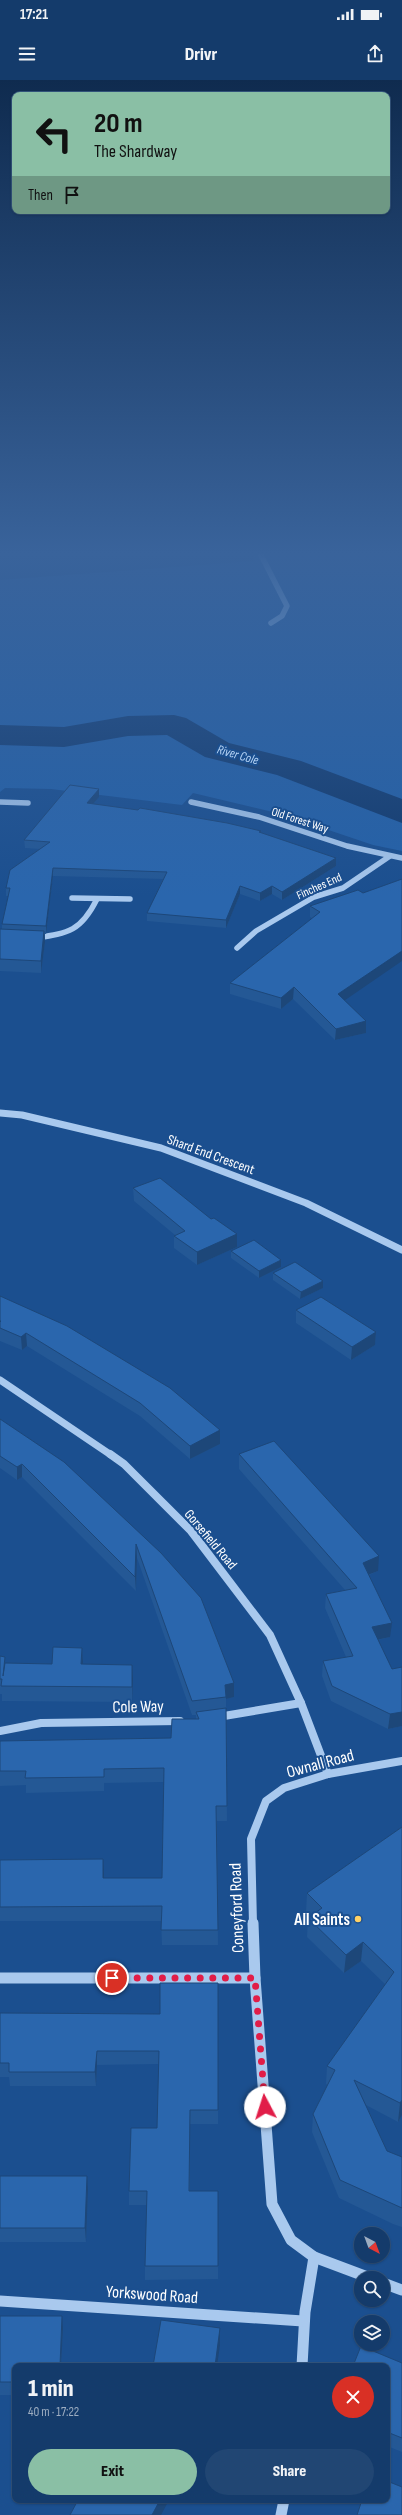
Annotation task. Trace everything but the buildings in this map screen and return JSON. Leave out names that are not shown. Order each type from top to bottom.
[{"type":"street","points":[[0,802],[28,803]]},
{"type":"street","name":"Old Forest Way","points":[[191,802],[258,817],[347,846],[402,858]]},
{"type":"street","name":"Finches End","points":[[237,948],[263,928],[314,897],[343,888],[390,856]]},
{"type":"street","points":[[72,898],[130,898]]},
{"type":"street","points":[[26,940],[58,935],[77,928],[88,920],[97,899]]},
{"type":"street","name":"Shard End Crescent","points":[[0,1113],[22,1115],[161,1148],[306,1203],[402,1250]]},
{"type":"street","name":"Gorsefield Road","points":[[0,1380],[124,1464],[191,1531],[270,1635],[300,1703],[328,1774]]},
{"type":"street","points":[[207,1719],[300,1703]]},
{"type":"street","name":"Cole Way","points":[[0,1731],[9,1731],[41,1723],[192,1721]]},
{"type":"street","name":"Ownall Road","points":[[251,1839],[266,1801],[284,1788],[328,1774],[402,1761]]},
{"type":"street","name":"Coneyford Road","points":[[251,1839],[255,1978],[272,2204],[291,2240],[314,2257],[354,2272]]},
{"type":"street","points":[[0,1978],[255,1978]]},
{"type":"street","points":[[302,2363],[303,2321],[307,2284],[314,2257]]},
{"type":"street","points":[[390,2286],[402,2290]]},
{"type":"street","name":"Yorkswood Road","points":[[0,2301],[303,2321]]},
{"type":"street","points":[[281,2515],[283,2503]]},
{"type":"shaded area","points":[[0,669],[402,669],[402,851],[373,845],[281,814],[193,793],[182,805],[51,789],[5,788],[0,792]]},
{"type":"waterway","name":"River Cole","points":[[0,735],[64,737],[128,726],[174,725],[217,750],[289,768],[402,812]]},
{"type":"place","name":"All Saints","points":[[358,1919]]},
{"type":"route","points":[[112,1978],[255,1978],[265,2107]]}]
